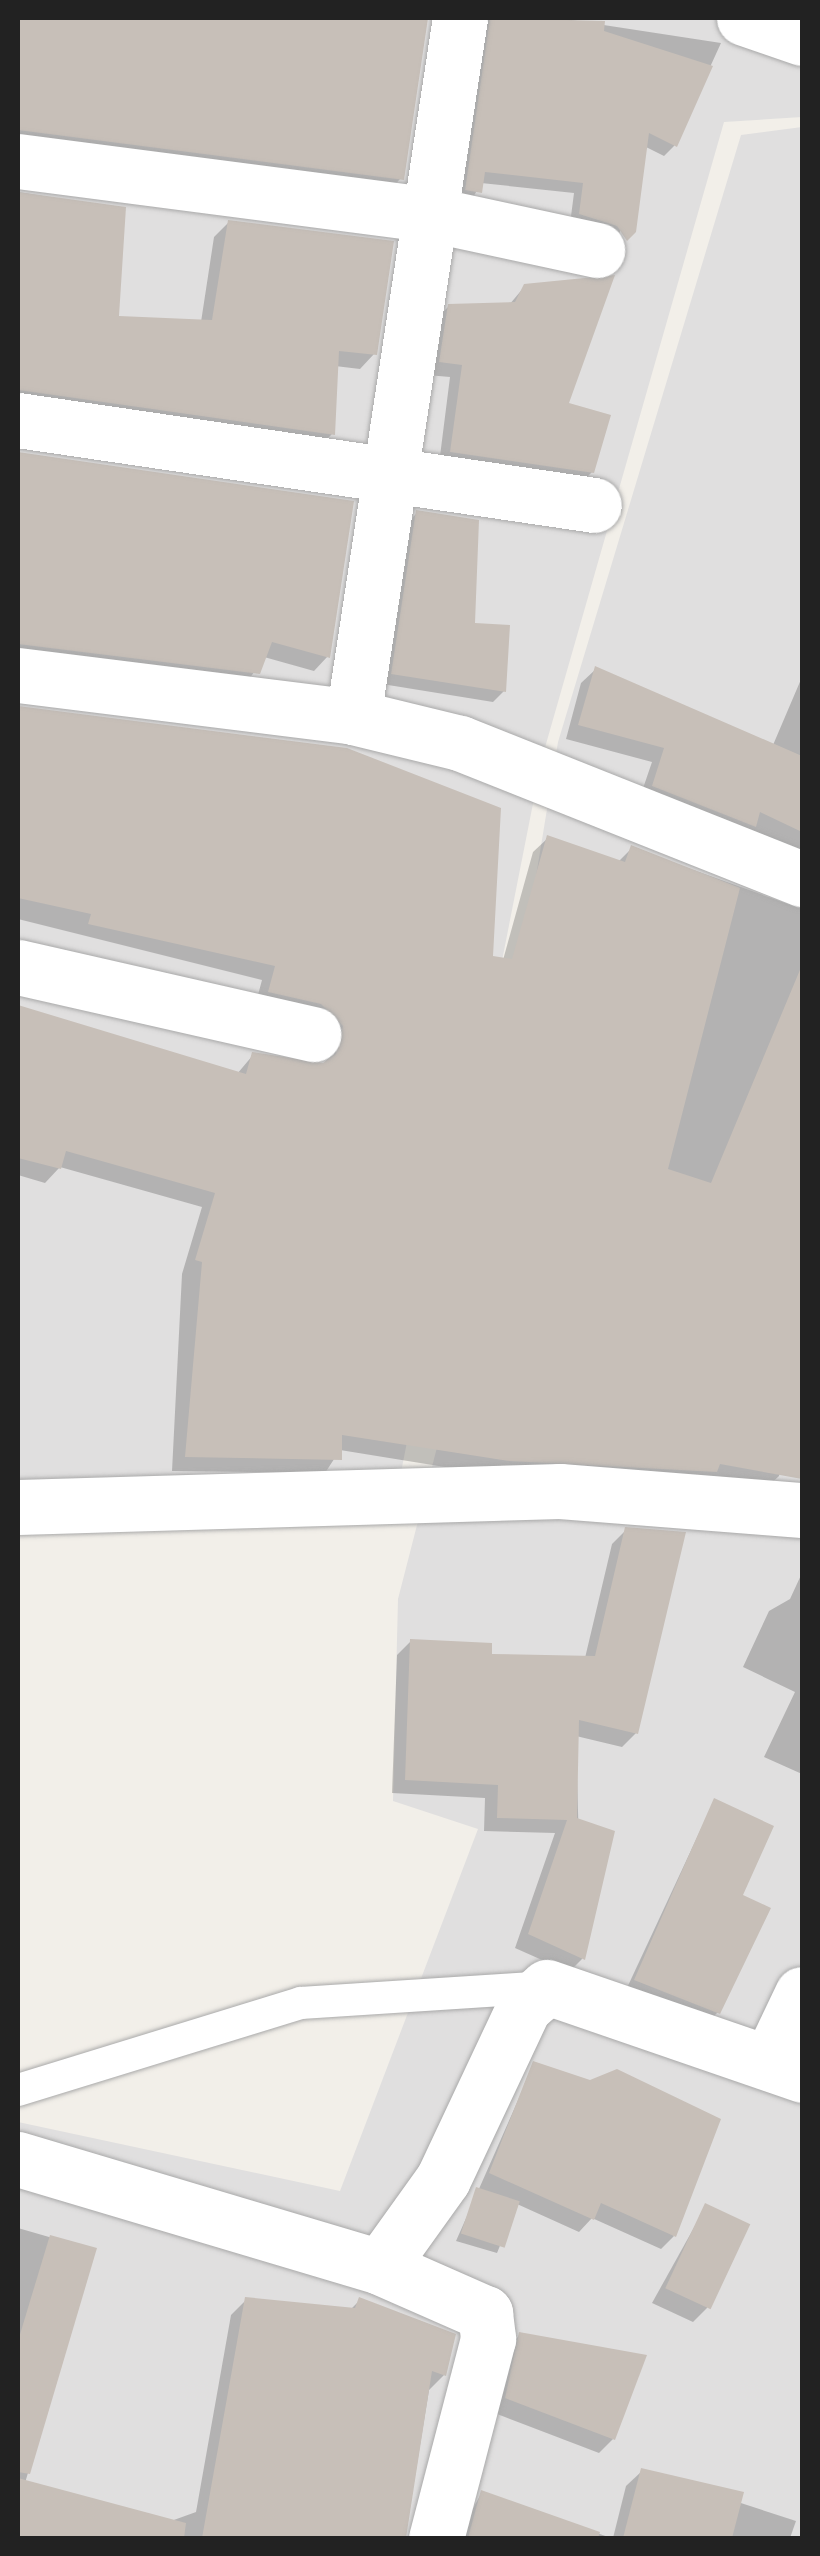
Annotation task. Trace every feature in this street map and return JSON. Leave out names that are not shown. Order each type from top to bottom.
[{"type":"street","points":[[353,718],[386,472],[434,216],[460,18]]},
{"type":"street","points":[[744,18],[802,38]]},
{"type":"street","points":[[18,161],[434,216],[596,250]]},
{"type":"street","points":[[18,420],[594,505]]},
{"type":"street","points":[[18,675],[353,718],[460,744],[802,879]]},
{"type":"street","points":[[18,967],[313,1034]]},
{"type":"street","points":[[18,1508],[560,1491],[802,1510]]},
{"type":"street","points":[[380,2267],[444,2179],[524,2007],[547,1987],[786,2068],[802,1994]]},
{"type":"street","points":[[18,2159],[380,2267],[485,2313],[488,2339],[436,2538]]},
{"type":"lane","points":[[18,2090],[300,2003],[547,1987]]},
{"type":"shaded area","points":[[18,18],[802,18],[802,117],[724,122],[542,758],[392,1518],[18,1525]]},
{"type":"shaded area","points":[[802,127],[802,2538],[18,2538],[18,2122],[340,2191],[478,1829],[393,1801],[398,1599],[452,1389],[558,742],[741,135]]},
{"type":"building","points":[[18,18],[428,18],[404,180],[18,130]]},
{"type":"building","points":[[490,18],[605,21],[604,31],[713,66],[677,147],[649,133],[636,232],[627,241],[617,226],[579,214],[583,183],[485,172],[482,193],[465,190]]},
{"type":"building","points":[[18,192],[126,207],[119,316],[212,320],[228,220],[394,241],[377,355],[339,351],[335,435],[18,390]]},
{"type":"building","points":[[615,275],[569,403],[611,415],[594,473],[450,452],[462,365],[439,362],[448,304],[515,302],[524,284]]},
{"type":"building","points":[[18,452],[354,501],[330,658],[272,642],[260,674],[18,644]]},
{"type":"building","points":[[416,510],[479,520],[475,623],[510,625],[506,692],[391,674]]},
{"type":"building","points":[[595,666],[802,756],[802,832],[760,812],[756,827],[652,786],[664,748],[578,725]]},
{"type":"building","points":[[18,706],[347,748],[501,808],[493,956],[512,959],[547,835],[625,862],[631,845],[740,888],[668,1169],[711,1183],[802,965],[802,1479],[720,1464],[717,1472],[509,1461],[342,1435],[342,1460],[185,1457],[202,1262],[195,1260],[215,1193],[66,1151],[61,1169],[18,1158],[18,1005],[246,1074],[252,1052],[323,1063],[336,1054],[343,1026],[321,1004],[268,992],[275,966],[88,924],[91,914],[18,898]]},
{"type":"building","points":[[625,1527],[686,1532],[638,1734],[579,1720],[577,1818],[615,1831],[585,1960],[528,1934],[567,1820],[497,1818],[498,1785],[405,1780],[410,1639],[492,1643],[492,1654],[595,1656]]},
{"type":"building","points":[[714,1798],[774,1826],[743,1895],[771,1908],[720,2014],[634,1980]]},
{"type":"building","points":[[533,2061],[590,2080],[617,2069],[721,2119],[676,2237],[601,2203],[594,2220],[489,2173]]},
{"type":"building","points":[[476,2187],[520,2201],[505,2248],[461,2234]]},
{"type":"building","points":[[705,2203],[750,2224],[711,2309],[665,2288]]},
{"type":"building","points":[[50,2235],[97,2248],[30,2474],[18,2472],[18,2341]]},
{"type":"building","points":[[245,2297],[355,2308],[359,2297],[456,2334],[446,2376],[432,2371],[406,2538],[202,2538]]},
{"type":"building","points":[[519,2332],[647,2355],[615,2440],[505,2398]]},
{"type":"building","points":[[641,2468],[744,2492],[732,2538],[623,2538]]},
{"type":"building","points":[[18,2478],[186,2523],[184,2538],[18,2538]]},
{"type":"building","points":[[481,2490],[600,2532],[598,2538],[468,2538]]}]
